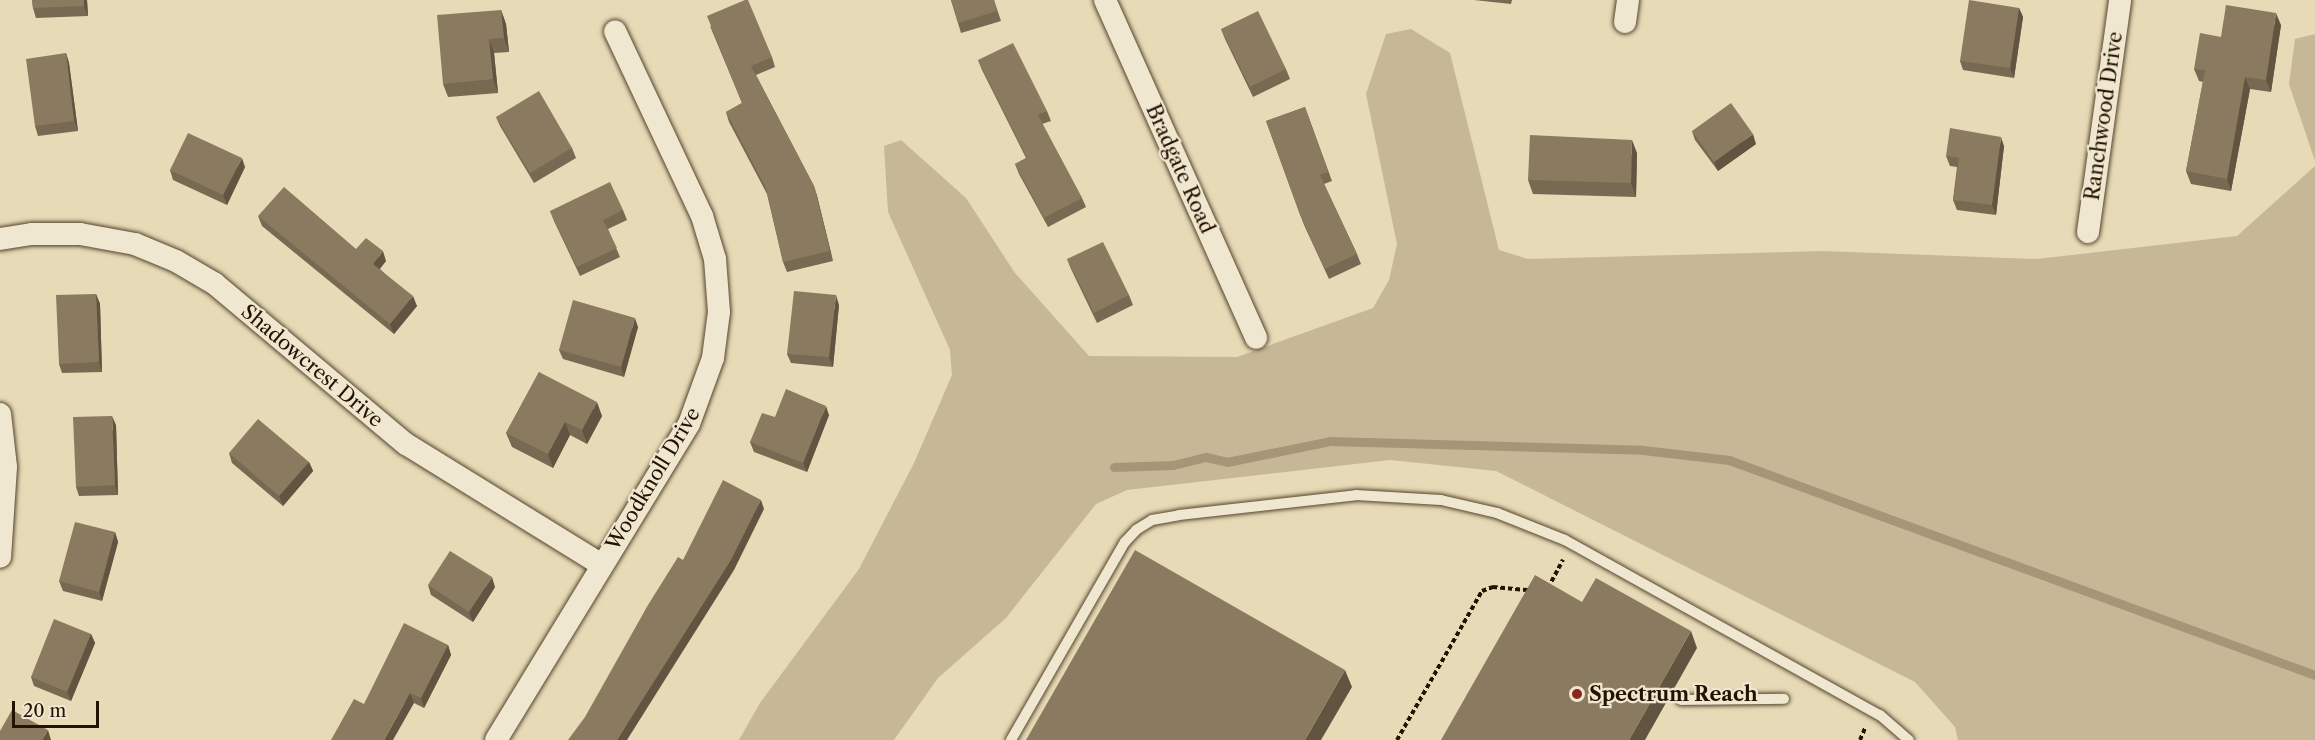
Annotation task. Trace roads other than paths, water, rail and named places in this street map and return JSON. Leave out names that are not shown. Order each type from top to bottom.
[{"type":"street","name":"Bradgate Road","points":[[1105,0],[1256,338]]},
{"type":"street","name":"Ranchwood Drive","points":[[2088,232],[2120,0]]},
{"type":"street","name":"Woodknoll Drive","points":[[495,740],[689,424],[707,381],[719,312],[715,259],[702,216],[615,31]]},
{"type":"street","name":"Shadowcrest Drive","points":[[0,238],[32,234],[80,234],[135,244],[176,261],[215,284],[422,455],[602,565]]},
{"type":"street","points":[[0,414],[6,467],[0,557]]},
{"type":"lane","points":[[1011,740],[1125,542],[1152,520],[1356,495],[1397,495],[1441,500],[1497,513],[1572,544],[1880,715],[1909,740]]},
{"type":"lane","points":[[1681,700],[1784,699]]},
{"type":"waterway","points":[[1114,467],[1173,465],[1206,457],[1227,462],[1330,441],[1643,450],[1729,460],[2315,675]]},
{"type":"place","name":"Spectrum Reach","points":[[1577,694]]}]
